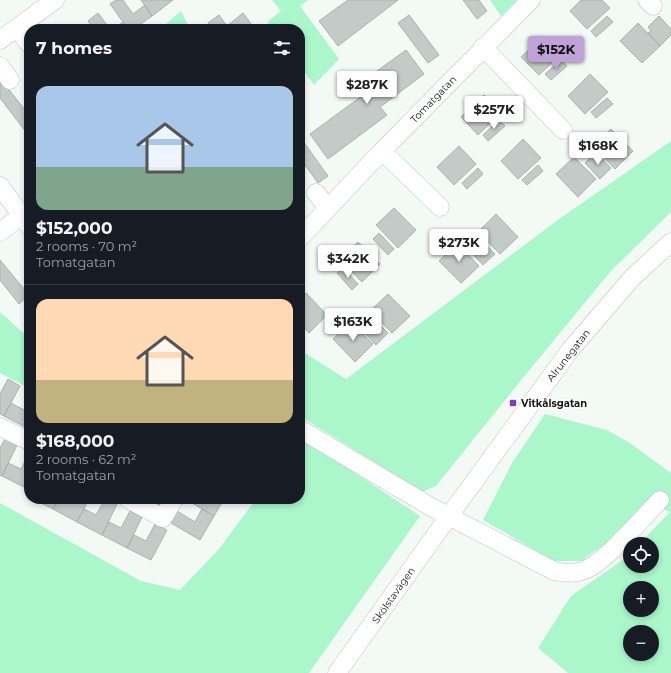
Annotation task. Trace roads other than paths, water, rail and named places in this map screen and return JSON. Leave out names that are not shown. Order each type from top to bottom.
[{"type":"street","points":[[0,40],[55,0]]},
{"type":"street","name":"Tomatgatan","points":[[305,232],[483,47],[531,0]]},
{"type":"street","points":[[17,28],[24,37]]},
{"type":"street","points":[[483,47],[563,130]]},
{"type":"street","points":[[382,151],[440,207]]},
{"type":"street","points":[[0,186],[24,220]]},
{"type":"street","points":[[316,192],[328,208]]},
{"type":"street","points":[[0,232],[24,221]]},
{"type":"street","name":"Alrunegatan","points":[[449,516],[571,349],[632,278],[671,242]]},
{"type":"street","points":[[0,427],[24,439]]},
{"type":"street","points":[[305,432],[449,516],[554,571],[568,573],[583,571],[600,560],[660,500]]},
{"type":"street","points":[[137,504],[163,518],[171,504]]},
{"type":"street","name":"Skölstavägen","points":[[337,673],[449,516]]},
{"type":"place","name":"Vitkålsgatan","points":[[513,403]]}]
